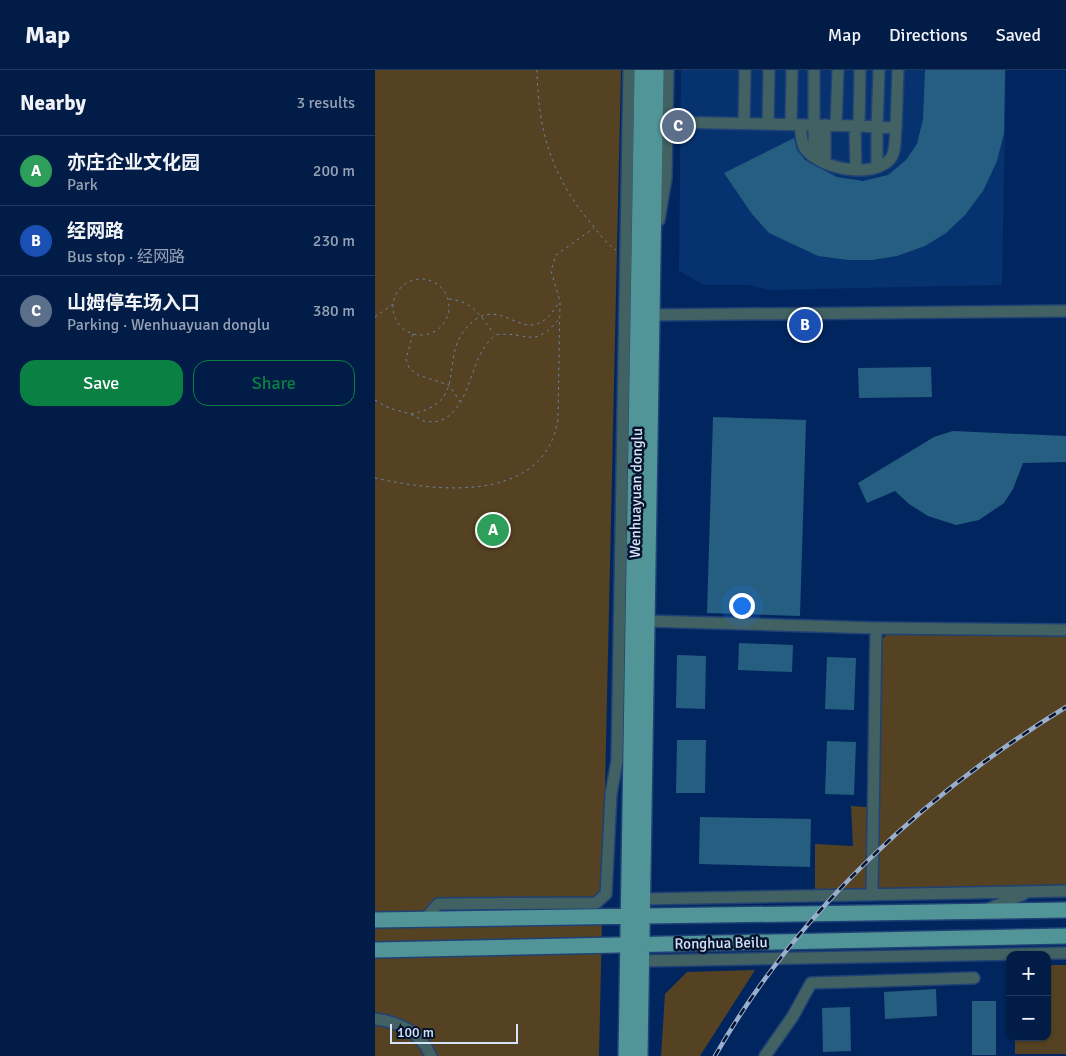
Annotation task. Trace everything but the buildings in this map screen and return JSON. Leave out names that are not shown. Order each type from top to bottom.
[{"type":"main road","name":"Wenhuayuan donglu","points":[[635,915],[643,899],[647,621],[646,315],[641,146],[642,70]]},
{"type":"main road","name":"Wenhuayuan donglu","points":[[635,915],[631,711],[646,315],[653,258],[656,70]]},
{"type":"main road","name":"Ronghua Beilu","points":[[375,920],[1066,910]]},
{"type":"main road","points":[[626,1056],[635,945],[635,915]]},
{"type":"main road","name":"Ronghua Beilu","points":[[375,950],[1066,936]]},
{"type":"main road","points":[[635,945],[641,961],[640,1056]]},
{"type":"street","points":[[617,761],[629,70]]},
{"type":"street","points":[[653,258],[666,178],[668,70]]},
{"type":"street","points":[[744,124],[745,70]]},
{"type":"street","points":[[768,124],[769,70]]},
{"type":"street","points":[[792,70],[796,124],[804,147],[820,160],[856,170],[877,166],[890,160],[894,154],[898,70]]},
{"type":"street","points":[[814,70],[813,125],[820,160]]},
{"type":"street","points":[[820,160],[831,125],[838,70]]},
{"type":"street","points":[[856,170],[860,70]]},
{"type":"street","points":[[877,166],[879,70]]},
{"type":"street","points":[[628,111],[641,146]]},
{"type":"street","points":[[667,122],[896,128]]},
{"type":"street","points":[[646,315],[1066,311]]},
{"type":"street","points":[[647,621],[876,628],[1066,630]]},
{"type":"street","points":[[872,895],[876,628]]},
{"type":"street","points":[[425,919],[438,904],[599,902],[606,894],[611,794],[617,761],[631,711]]},
{"type":"street","points":[[643,899],[1066,891]]},
{"type":"street","points":[[981,911],[1030,892]]},
{"type":"street","points":[[769,896],[807,913]]},
{"type":"street","points":[[990,937],[1022,951]]},
{"type":"street","points":[[641,961],[1006,953]]},
{"type":"street","points":[[1051,953],[1066,953]]},
{"type":"street","points":[[765,1056],[793,1016],[811,983],[974,978]]},
{"type":"street","points":[[375,1019],[393,1021],[410,1030],[420,1039],[431,1056]]},
{"type":"path","points":[[537,70],[539,114],[560,180],[577,209],[609,246],[625,256]]},
{"type":"path","points":[[375,478],[402,484],[449,488],[496,484],[521,476],[549,449],[556,436],[558,419],[560,301],[551,271],[556,255],[594,228]]},
{"type":"path","points":[[375,317],[394,303],[401,288],[416,279],[427,279],[436,283],[445,291],[449,310],[446,320],[438,329],[423,334],[413,333],[398,322],[394,303]]},
{"type":"path","points":[[448,299],[461,300],[470,304],[495,335]]},
{"type":"path","points":[[410,414],[435,407],[442,400],[449,385],[453,356],[458,341],[464,330],[481,316],[495,314],[529,326],[541,325],[552,315],[560,301]]},
{"type":"path","points":[[375,400],[391,410],[410,414],[425,421],[445,418],[461,402],[470,386],[483,350],[495,335],[509,333],[531,339],[541,337],[559,319]]},
{"type":"path","points":[[413,333],[406,358],[409,368],[418,375],[449,385],[461,402]]},
{"type":"shaded area","points":[[375,70],[621,70],[599,1056],[375,1056]]},
{"type":"shaded area","points":[[681,70],[1006,70],[1002,285],[768,290],[750,285],[704,285],[679,271]]},
{"type":"shaded area","points":[[1066,632],[1066,885],[815,890],[815,844],[853,846],[851,806],[879,808],[880,641],[886,635]]},
{"type":"shaded area","points":[[1051,965],[1066,965],[1066,1054],[1015,1054],[1015,1041],[1051,1041]]},
{"type":"shaded area","points":[[755,970],[700,1056],[661,1056],[665,994],[687,972]]},
{"type":"railway","points":[[715,1056],[748,1003],[785,953],[825,905],[869,860],[915,817],[964,778],[1014,741],[1066,707]]},
{"type":"place","name":"山姆停车场入口","points":[[678,126]]},
{"type":"place","name":"经网路","points":[[805,325]]},
{"type":"place","name":"亦庄企业文化园","points":[[493,530]]}]
